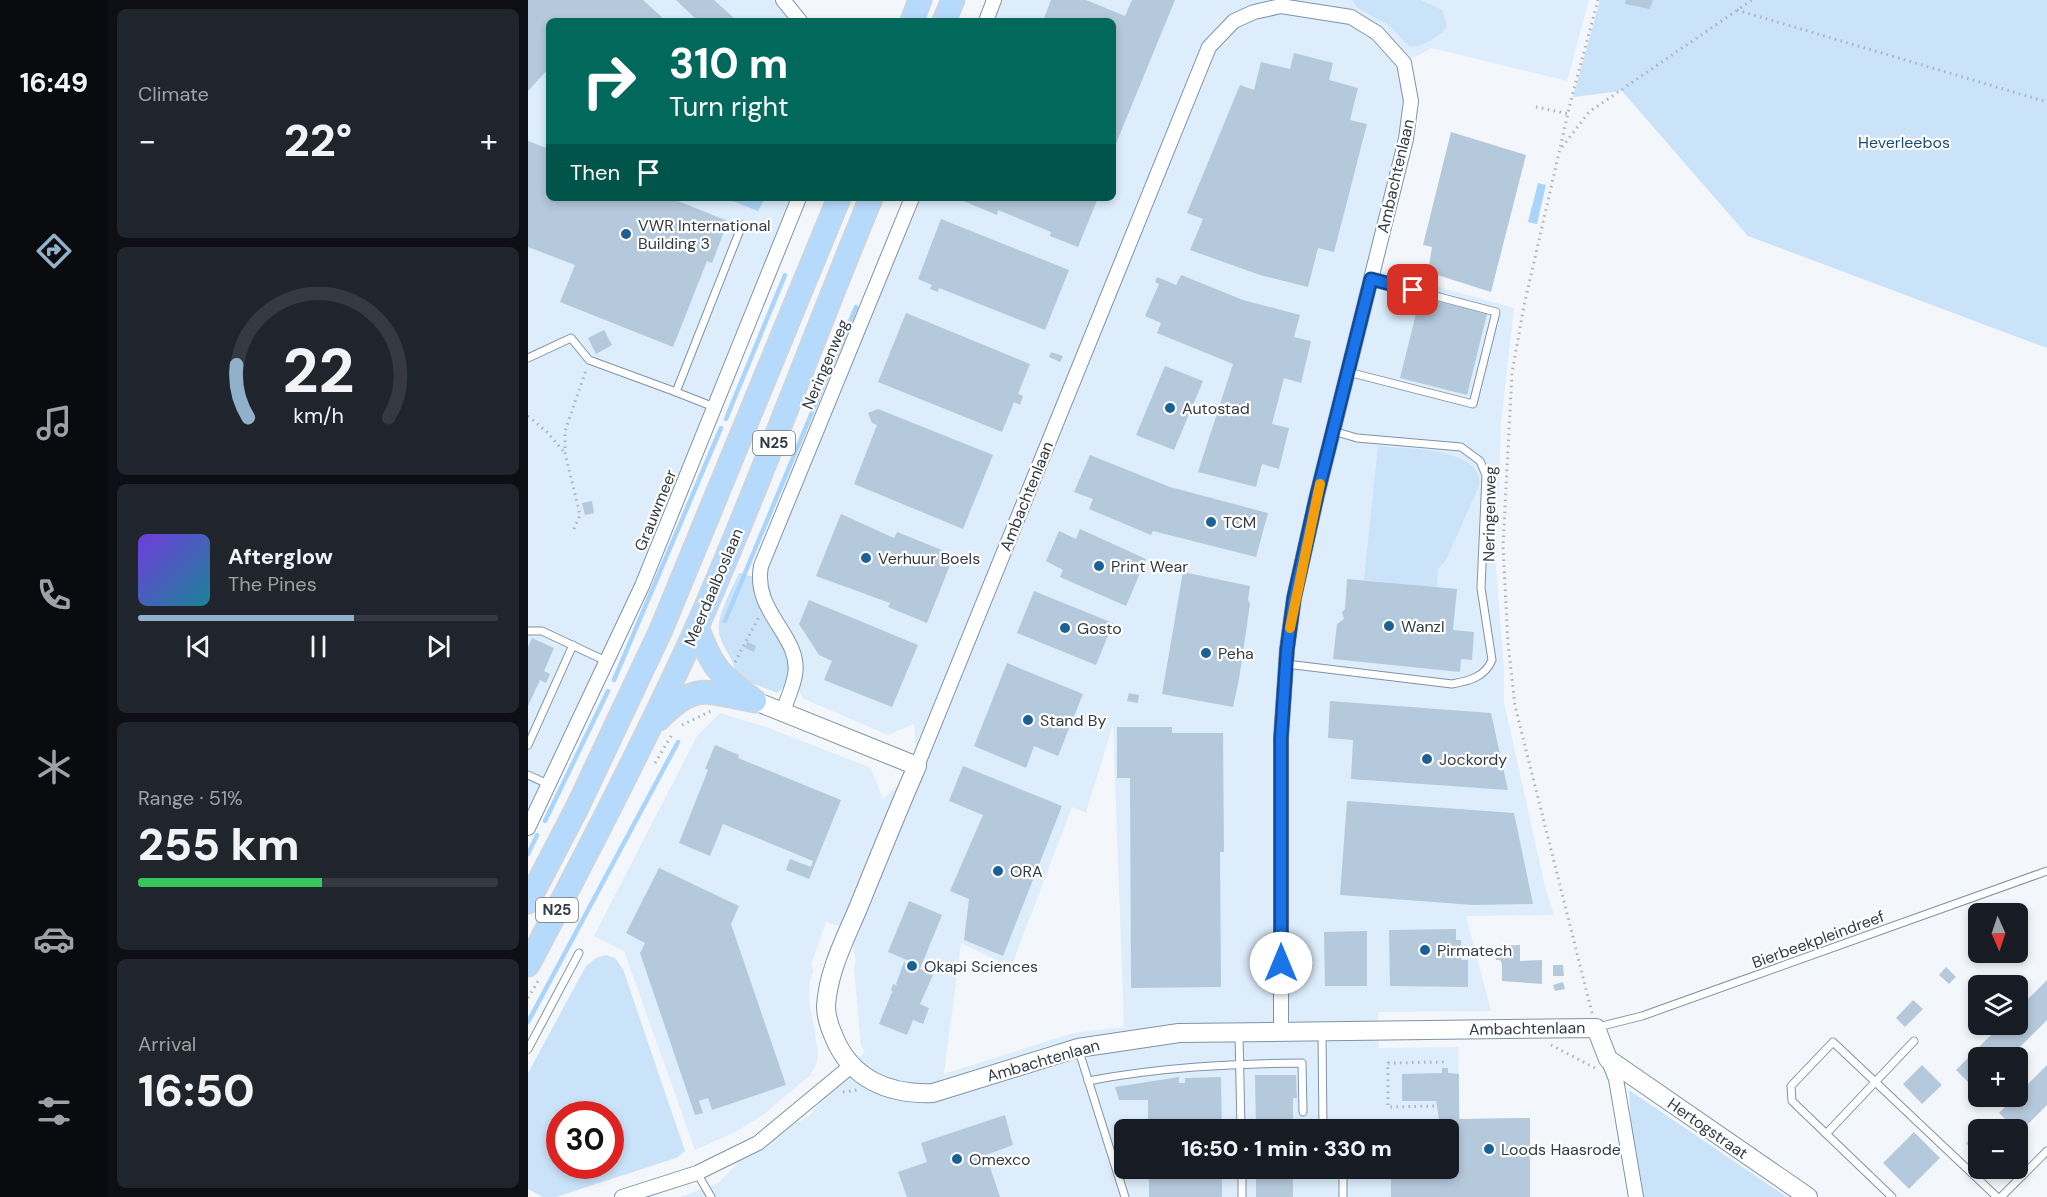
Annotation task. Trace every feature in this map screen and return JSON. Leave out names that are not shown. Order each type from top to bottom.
[{"type":"highway","points":[[913,18],[920,0]]},
{"type":"highway","points":[[945,18],[953,0]]},
{"type":"highway","name":"Meerdaalboslaan","points":[[528,902],[577,808],[661,630],[838,201]]},
{"type":"highway","name":"Meerdaalboslaan","points":[[535,969],[697,626],[870,201]]},
{"type":"highway","points":[[697,626],[708,658],[721,675],[755,700]]},
{"type":"highway","points":[[661,630],[665,658],[673,679],[698,691],[755,700]]},
{"type":"highway","points":[[650,729],[677,700],[698,691]]},
{"type":"street","points":[[783,0],[798,18]]},
{"type":"street","points":[[987,18],[994,0]]},
{"type":"street","name":"Ambachtenlaan","points":[[1281,1030],[1281,738],[1286,664],[1294,598],[1406,139],[1412,101],[1404,63],[1377,33],[1351,17],[1281,6],[1254,12],[1234,21],[1209,47],[1193,82],[832,977],[826,1007],[830,1027],[838,1047],[851,1066],[867,1080],[890,1090],[912,1094],[933,1093],[1078,1048],[1179,1033],[1596,1028],[1608,1059]]},
{"type":"street","name":"Grauwmeer","points":[[528,828],[642,586],[798,201]]},
{"type":"street","name":"Neringenweg","points":[[783,711],[795,674],[794,653],[766,607],[759,578],[761,566],[911,201]]},
{"type":"street","points":[[755,700],[917,766]]},
{"type":"street","points":[[1608,1059],[1616,1079],[1636,1197]]},
{"type":"street","name":"Hertogstraat","points":[[1608,1059],[1808,1197]]},
{"type":"street","points":[[622,1197],[697,1173],[758,1143],[851,1066]]},
{"type":"lane","points":[[676,392],[742,225]]},
{"type":"lane","points":[[1348,372],[1473,404],[1479,381],[1496,312],[1371,279]]},
{"type":"lane","points":[[528,358],[571,338],[589,360],[714,407]]},
{"type":"lane","points":[[1286,664],[1452,684],[1467,682],[1481,674],[1492,660],[1481,588],[1486,475],[1480,461],[1461,447],[1357,438],[1333,431]]},
{"type":"lane","points":[[528,631],[542,631],[608,662]]},
{"type":"lane","points":[[528,746],[573,645]]},
{"type":"lane","points":[[528,776],[550,785]]},
{"type":"lane","name":"Bierbeekpleindreef","points":[[1596,1028],[1642,1016],[2047,871]]},
{"type":"lane","points":[[528,1049],[579,953]]},
{"type":"lane","points":[[1322,1030],[1323,1119]]},
{"type":"lane","points":[[1239,1031],[1241,1119]]},
{"type":"lane","points":[[1826,1134],[1914,1041]]},
{"type":"lane","points":[[1892,1197],[1792,1101],[1791,1086],[1833,1042],[1999,1197],[2047,1150]]},
{"type":"lane","points":[[1078,1048],[1125,1197]]},
{"type":"lane","points":[[1088,1081],[1142,1071],[1239,1064],[1302,1064],[1303,1112]]},
{"type":"lane","points":[[697,1173],[711,1197]]},
{"type":"lane","points":[[1242,1179],[1242,1197]]},
{"type":"lane","points":[[1343,1179],[1343,1197]]},
{"type":"path","name":"Neringenweg","points":[[1596,1028],[1515,706],[1508,643],[1503,546],[1512,373],[1524,306],[1598,0]]},
{"type":"path","points":[[1561,148],[1589,112],[1752,0]]},
{"type":"path","points":[[1737,10],[2047,102]]},
{"type":"path","points":[[1536,107],[1569,114]]},
{"type":"path","points":[[574,529],[580,515],[565,453],[567,423],[589,360]]},
{"type":"path","points":[[528,416],[547,432],[565,453]]},
{"type":"path","points":[[731,669],[766,607]]},
{"type":"path","points":[[652,768],[669,738],[683,723],[718,706]]},
{"type":"path","points":[[528,998],[535,969]]},
{"type":"path","points":[[1434,1106],[1388,1107],[1388,1063],[1444,1062],[1444,1066]]},
{"type":"shaded area","points":[[528,0],[783,0],[798,18],[546,18],[546,201],[798,201],[636,585],[528,817]]},
{"type":"shaded area","points":[[994,0],[1589,0],[1567,81],[1432,48],[1404,63],[1411,101],[1374,269],[1514,308],[1501,423],[1496,568],[1504,669],[1504,702],[1545,887],[1554,915],[1466,916],[1491,1011],[1378,1012],[1379,1048],[1458,1047],[1460,1119],[1530,1118],[1530,1197],[680,1197],[718,1183],[758,1143],[808,1117],[865,1051],[861,1046],[854,968],[856,961],[849,929],[826,922],[811,965],[814,970],[810,980],[809,999],[818,1051],[817,1062],[810,1076],[836,1070],[808,1077],[763,1115],[737,1131],[695,1150],[624,951],[594,936],[697,736],[720,713],[769,728],[871,768],[883,799],[917,766],[914,724],[888,735],[802,698],[759,578],[911,201],[1116,201],[1116,18],[987,18]],"holes":[[[1113,724],[1124,1027],[1073,1033],[944,1074],[961,943],[1011,967],[1072,807],[1086,813]]]},
{"type":"green space","points":[[1352,0],[1421,0],[1442,10],[1447,26],[1441,34],[1431,40],[1410,47],[1390,26],[1358,8]]},
{"type":"green space","name":"Heverleebos","points":[[1600,0],[2047,0],[2047,348],[1748,236],[1622,91],[1573,97]]},
{"type":"green space","points":[[1378,446],[1440,452],[1457,457],[1469,464],[1477,473],[1479,486],[1446,560],[1438,569],[1437,588],[1364,580]]},
{"type":"green space","points":[[739,573],[759,578],[784,635],[795,674],[778,693],[736,677],[734,666],[720,637],[719,621]]},
{"type":"green space","points":[[606,955],[615,958],[623,969],[685,1151],[676,1158],[624,1175],[624,1101],[546,1101],[546,1179],[611,1179],[556,1197],[543,1197],[528,1189],[528,1073],[586,966],[596,958]]},
{"type":"green space","points":[[1629,1090],[1787,1197],[1642,1197],[1632,1141]]},
{"type":"water","points":[[1538,183],[1546,185],[1537,224],[1528,222]]},
{"type":"water","points":[[733,201],[763,201],[758,211]]},
{"type":"building","points":[[528,0],[643,0],[663,18],[546,18],[546,71],[528,91]]},
{"type":"building","points":[[676,0],[714,0],[734,18],[695,18]]},
{"type":"building","points":[[1051,0],[1086,0],[1125,16],[1132,0],[1175,0],[1116,144],[1116,18],[1044,18]]},
{"type":"building","points":[[1626,0],[1653,0],[1650,9],[1625,4]]},
{"type":"building","points":[[1294,53],[1333,63],[1329,80],[1358,88],[1350,120],[1367,124],[1334,252],[1318,248],[1308,287],[1260,275],[1190,250],[1203,219],[1187,213],[1240,85],[1254,90],[1261,62],[1290,69]]},
{"type":"building","points":[[1451,132],[1526,155],[1491,292],[1428,272],[1432,247],[1423,245]]},
{"type":"building","name":"VWR International Building 3","points":[[528,141],[546,148],[546,201],[678,201],[728,221],[712,263],[707,261],[673,347],[560,302],[575,265],[528,247]]},
{"type":"building","points":[[963,201],[1097,201],[1078,247],[1050,236],[1051,232],[998,210],[997,215]]},
{"type":"building","points":[[941,219],[1069,270],[1045,330],[939,288],[938,292],[930,289],[932,285],[918,279]]},
{"type":"building","points":[[1181,275],[1243,300],[1300,315],[1294,337],[1311,341],[1301,383],[1284,378],[1272,424],[1289,428],[1279,469],[1262,464],[1256,487],[1198,472],[1233,364],[1157,333],[1161,323],[1145,316],[1159,284],[1155,282],[1157,277],[1176,285]]},
{"type":"building","points":[[1420,297],[1487,314],[1467,395],[1400,378],[1416,314],[1412,313],[1414,306],[1418,307]]},
{"type":"building","points":[[906,313],[1030,364],[1018,394],[1023,396],[1020,405],[1014,402],[1002,432],[878,382]]},
{"type":"building","points":[[604,330],[612,345],[596,354],[588,338]]},
{"type":"building","points":[[1051,352],[1063,356],[1060,362],[1049,357]]},
{"type":"building","name":"Autostad","points":[[1165,366],[1203,381],[1174,450],[1136,435]]},
{"type":"building","points":[[878,409],[993,455],[963,529],[854,484],[877,425],[872,423],[868,413]]},
{"type":"building","points":[[1090,455],[1170,487],[1268,513],[1256,557],[1153,531],[1151,535],[1089,509],[1093,499],[1074,492]]},
{"type":"building","points":[[592,501],[594,513],[585,515],[582,503]]},
{"type":"building","name":"Verhuur Boels","points":[[841,514],[894,538],[897,532],[954,555],[927,623],[888,607],[890,603],[816,576]]},
{"type":"building","name":"Print Wear","points":[[1080,529],[1146,559],[1126,606],[1060,577],[1063,570],[1046,561],[1059,531],[1076,539]]},
{"type":"building","points":[[1183,572],[1250,586],[1248,600],[1250,604],[1233,707],[1162,694]]},
{"type":"building","name":"Wanzl","points":[[1347,579],[1457,589],[1453,630],[1474,632],[1472,660],[1461,659],[1460,672],[1333,659],[1337,624],[1344,619],[1342,612],[1345,609]]},
{"type":"building","name":"Gosto","points":[[1034,591],[1113,623],[1096,665],[1017,633]]},
{"type":"building","points":[[809,600],[918,645],[892,707],[824,680],[832,661],[819,655],[799,624]]},
{"type":"building","points":[[532,638],[554,648],[544,671],[550,674],[546,683],[540,680],[528,706],[528,647]]},
{"type":"building","points":[[747,642],[756,646],[754,652],[745,648]]},
{"type":"building","name":"Stand By","points":[[1007,663],[1083,694],[1058,756],[1034,746],[1026,768],[974,746]]},
{"type":"building","points":[[1129,693],[1139,695],[1138,703],[1127,701]]},
{"type":"building","name":"Jockordy","points":[[1330,701],[1491,713],[1508,790],[1351,779],[1353,740],[1328,738]]},
{"type":"building","points":[[1117,727],[1172,727],[1172,733],[1223,733],[1224,852],[1220,852],[1221,987],[1131,988],[1130,778],[1117,778]]},
{"type":"building","points":[[715,745],[739,755],[738,758],[841,800],[809,879],[786,870],[790,859],[811,867],[813,861],[723,824],[710,856],[679,843],[708,770],[705,769]]},
{"type":"building","name":"ORA","points":[[963,766],[1062,806],[1003,956],[964,940],[969,899],[950,891],[983,815],[949,801]]},
{"type":"building","points":[[1347,801],[1514,813],[1533,904],[1473,905],[1340,895]]},
{"type":"building","points":[[659,868],[739,906],[731,924],[786,1085],[712,1110],[708,1098],[699,1101],[703,1113],[695,1115],[640,953],[645,943],[626,933]]},
{"type":"building","name":"Okapi Sciences","points":[[909,901],[942,915],[920,969],[933,975],[920,1004],[929,1008],[923,1024],[913,1020],[907,1035],[879,1024],[892,992],[895,994],[891,990],[893,984],[898,986],[896,984],[904,962],[908,964],[909,961],[888,952]]},
{"type":"building","name":"Pirmatech","points":[[1456,929],[1456,940],[1461,940],[1461,960],[1468,960],[1468,987],[1390,986],[1389,930]]},
{"type":"building","points":[[1367,931],[1367,986],[1325,986],[1324,932]]},
{"type":"building","points":[[1520,945],[1520,961],[1542,960],[1542,984],[1502,981],[1502,964],[1500,960],[1496,960],[1496,946]]},
{"type":"building","points":[[1553,965],[1563,965],[1564,976],[1553,976]]},
{"type":"building","points":[[1946,967],[1956,977],[1949,984],[1939,975]]},
{"type":"building","points":[[2047,980],[2047,1020],[2020,1047],[1979,1047],[1991,1035],[2028,1035],[2028,999]]},
{"type":"building","points":[[1563,982],[1565,989],[1555,991],[1553,985]]},
{"type":"building","points":[[1913,1000],[1923,1009],[1905,1027],[1896,1018]]},
{"type":"building","points":[[1968,1058],[1968,1082],[1956,1070]]},
{"type":"building","points":[[1922,1065],[1942,1085],[1922,1104],[1903,1084]]},
{"type":"building","points":[[2047,1065],[2047,1105],[2028,1124],[2028,1119],[2005,1119],[1999,1113],[2005,1107],[2028,1107],[2028,1084]]},
{"type":"building","name":"Loods Haasrode","points":[[1442,1068],[1448,1068],[1448,1073],[1459,1074],[1459,1119],[1439,1119],[1436,1101],[1402,1101],[1402,1074],[1442,1073]]},
{"type":"building","points":[[1255,1075],[1296,1075],[1297,1098],[1293,1098],[1293,1119],[1256,1119]]},
{"type":"building","points":[[1179,1077],[1179,1083],[1185,1083],[1185,1078],[1221,1077],[1222,1119],[1148,1119],[1148,1100],[1119,1100],[1115,1087]]},
{"type":"building","name":"Omexco","points":[[1005,1115],[1013,1145],[986,1155],[1000,1197],[907,1197],[898,1172],[927,1162],[921,1143]]},
{"type":"building","name":"Loods Haasrode","points":[[1530,1118],[1530,1197],[1391,1197],[1391,1179],[1459,1179],[1459,1119]]},
{"type":"building","points":[[1914,1132],[1940,1158],[1909,1189],[1883,1163]]},
{"type":"building","points":[[1149,1179],[1222,1179],[1222,1197],[1149,1197]]},
{"type":"building","points":[[1256,1179],[1293,1179],[1293,1197],[1256,1197]]},
{"type":"waterway","points":[[726,419],[785,275]]},
{"type":"waterway","points":[[725,621],[856,307]]},
{"type":"waterway","points":[[614,680],[721,428]]},
{"type":"waterway","points":[[545,821],[608,691]]},
{"type":"waterway","points":[[528,1022],[678,742]]},
{"type":"waterway","points":[[528,854],[537,835]]},
{"type":"slow traffic","points":[[1290,628],[1294,598],[1320,484]]},
{"type":"place","name":"VWR International Building 3","points":[[626,234]]},
{"type":"place","name":"Autostad","points":[[1170,408]]},
{"type":"place","name":"TCM","points":[[1211,522]]},
{"type":"place","name":"Verhuur Boels","points":[[866,558]]},
{"type":"place","name":"Print Wear","points":[[1099,566]]},
{"type":"place","name":"Wanzl","points":[[1389,626]]},
{"type":"place","name":"Gosto","points":[[1065,628]]},
{"type":"place","name":"Peha","points":[[1206,653]]},
{"type":"place","name":"Stand By","points":[[1028,720]]},
{"type":"place","name":"Jockordy","points":[[1427,759]]},
{"type":"place","name":"ORA","points":[[998,871]]},
{"type":"place","name":"Pirmatech","points":[[1425,950]]},
{"type":"place","name":"Okapi Sciences","points":[[912,966]]},
{"type":"place","name":"Loods Haasrode","points":[[1489,1149]]},
{"type":"place","name":"Omexco","points":[[957,1159]]},
{"type":"route","points":[[1281,963],[1281,738],[1287,650],[1294,598],[1317,495],[1371,279],[1413,290]]}]
